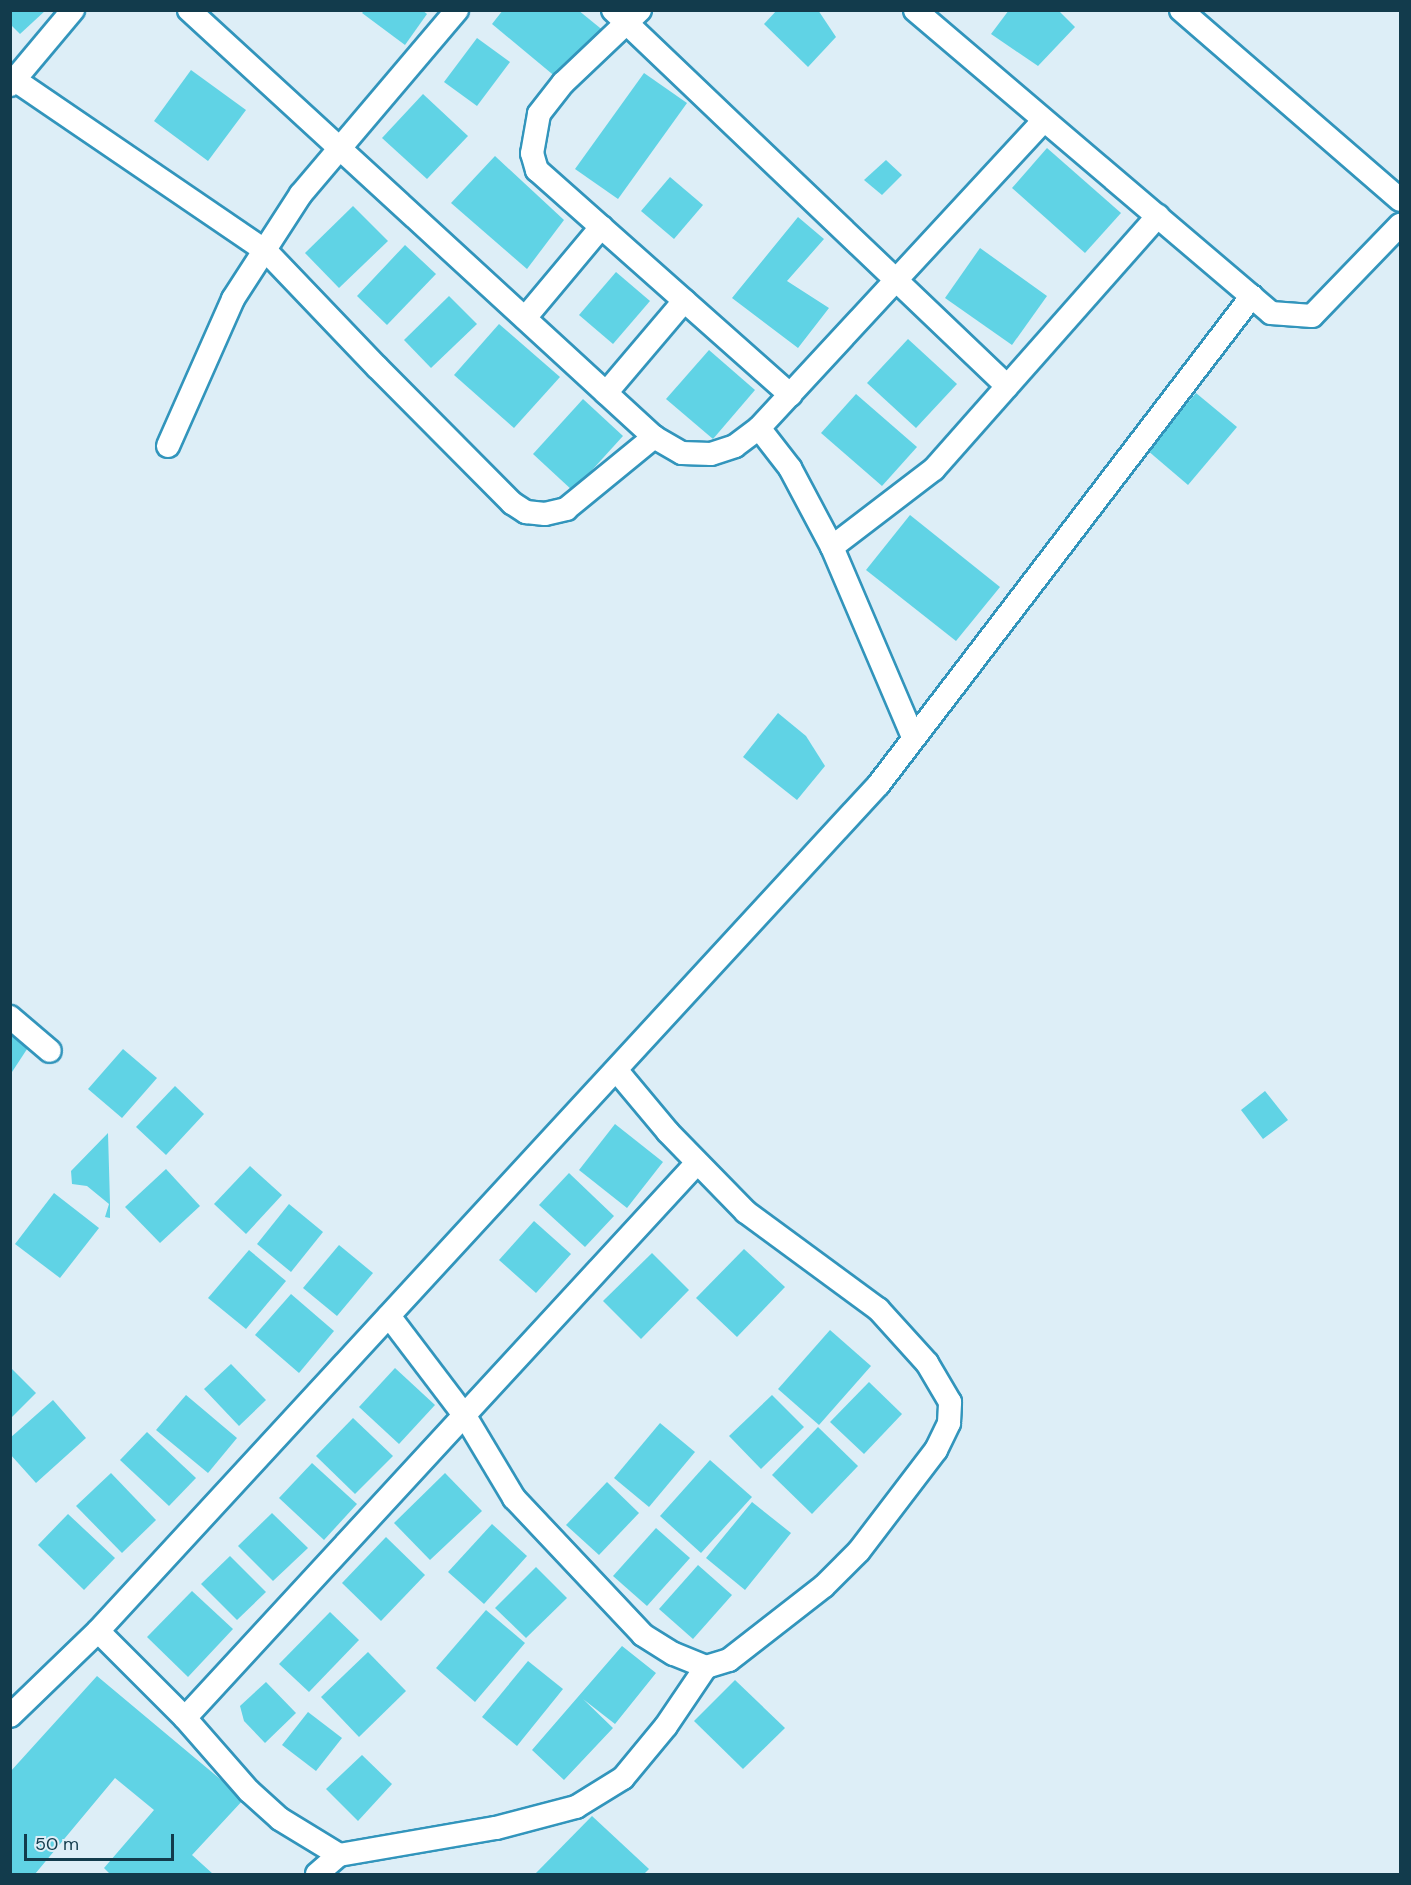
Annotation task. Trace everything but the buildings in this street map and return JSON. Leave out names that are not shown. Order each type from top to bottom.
[{"type":"street","points":[[73,10],[13,83],[266,251],[512,503],[526,512],[545,514],[567,509],[654,437]]},
{"type":"street","points":[[189,10],[340,146],[654,437],[682,453],[711,454],[735,446],[759,428],[1043,122]]},
{"type":"street","points":[[168,446],[233,299],[301,194],[457,10]]},
{"type":"street","points":[[915,10],[1043,122],[1271,313],[1312,316],[1401,225]]},
{"type":"street","points":[[1181,10],[1401,200]]},
{"type":"street","points":[[790,395],[537,170],[532,153],[535,126],[539,114],[563,83],[627,15],[1007,386]]},
{"type":"street","points":[[832,547],[934,469],[1158,216]]},
{"type":"street","points":[[525,318],[601,227]]},
{"type":"street","points":[[10,1716],[98,1631],[389,1316],[508,1181],[617,1071],[879,784],[1252,296]]},
{"type":"street","points":[[606,393],[684,301]]},
{"type":"street","points":[[759,428],[790,468],[832,547],[913,738]]},
{"type":"street","points":[[10,1017],[50,1050]]},
{"type":"street","points":[[389,1316],[465,1416],[514,1498],[643,1635],[674,1654],[706,1666],[729,1660],[824,1586],[859,1551],[936,1450],[949,1423],[950,1402],[927,1362],[878,1309],[746,1212],[697,1163],[617,1071]]},
{"type":"street","points":[[185,1718],[697,1163]]},
{"type":"street","points":[[98,1631],[185,1718],[272,1812],[339,1855]]},
{"type":"street","points":[[317,1875],[339,1855],[496,1828],[576,1807],[623,1778],[666,1726],[706,1666]]}]
